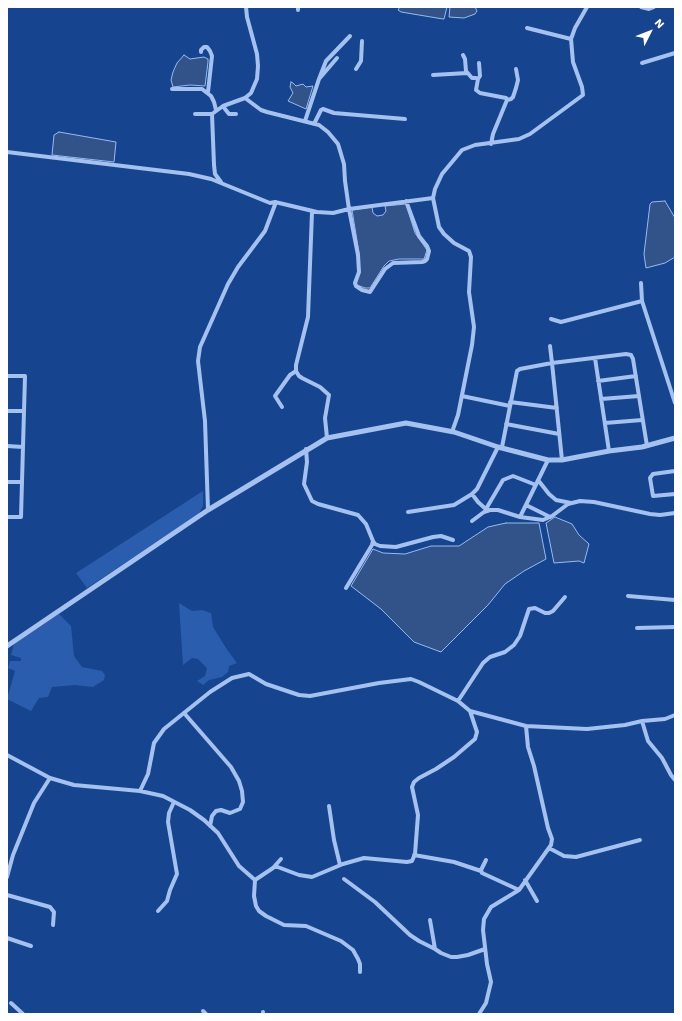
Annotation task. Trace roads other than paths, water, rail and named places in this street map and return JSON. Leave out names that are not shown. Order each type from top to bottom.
[{"type":"street","points":[[195,114],[212,114],[223,106],[245,98],[251,93],[254,87],[257,79],[257,54],[247,17],[246,7]]},
{"type":"street","points":[[452,432],[458,415],[474,328],[469,292],[471,257],[469,251],[454,243],[442,230],[438,221],[433,198],[435,189],[442,174],[462,150],[474,145],[491,144],[519,139],[530,134],[583,95],[574,62],[571,39],[575,28],[587,7]]},
{"type":"street","points":[[641,7],[649,9],[654,7]]},
{"type":"street","points":[[527,28],[571,39]]},
{"type":"street","points":[[305,121],[326,60],[350,36]]},
{"type":"street","points":[[356,69],[361,61],[362,41]]},
{"type":"street","points":[[201,52],[204,47],[207,47],[212,56],[208,92]]},
{"type":"street","points":[[642,63],[675,52]]},
{"type":"street","points":[[463,54],[467,73],[472,78],[476,78],[478,80]]},
{"type":"street","points":[[319,79],[337,58]]},
{"type":"street","points":[[480,63],[480,76],[476,90],[480,93],[506,98],[507,100]]},
{"type":"street","points":[[491,144],[493,134],[507,100],[513,97],[518,80],[516,69]]},
{"type":"street","points":[[433,75],[467,73]]},
{"type":"street","points":[[172,89],[202,89],[208,92],[214,102],[216,110]]},
{"type":"street","points":[[245,98],[261,110],[323,127],[338,144],[344,164],[349,209],[358,256],[359,272],[355,283],[359,289],[368,292],[373,289],[385,269],[393,263],[425,262],[429,255],[427,246],[419,236],[406,201]]},
{"type":"street","points":[[223,106],[229,114],[236,114]]},
{"type":"street","points":[[314,124],[321,110],[323,109],[334,113],[405,119]]},
{"type":"street","points":[[212,114],[215,174],[222,184]]},
{"type":"street","points":[[7,152],[189,174],[212,179],[270,203],[276,202],[312,212],[333,213],[349,209],[433,198]]},
{"type":"street","points":[[208,510],[205,421],[198,361],[200,346],[228,284],[238,267],[265,231],[276,202]]},
{"type":"street","points":[[312,212],[308,317],[296,365],[296,371],[299,376],[329,395],[325,418],[327,438]]},
{"type":"street","points":[[641,283],[642,301],[675,403]]},
{"type":"street","points":[[551,319],[561,322],[642,301]]},
{"type":"street","points":[[550,346],[562,460]]},
{"type":"street","points":[[408,512],[454,505],[472,494],[477,489],[500,447],[518,370],[552,363],[626,354],[631,355],[634,360],[647,446]]},
{"type":"street","points":[[595,358],[609,451]]},
{"type":"street","points":[[282,407],[275,396],[290,375],[296,371]]},
{"type":"street","points":[[7,376],[25,376],[21,517],[7,517]]},
{"type":"street","points":[[598,381],[636,376]]},
{"type":"street","points":[[462,396],[510,404],[557,408]]},
{"type":"street","points":[[601,400],[639,396]]},
{"type":"street","points":[[7,411],[24,411]]},
{"type":"street","points":[[604,423],[642,420]]},
{"type":"street","points":[[7,646],[208,510],[327,438],[406,423],[452,432],[548,460],[562,460],[609,451],[647,446],[675,438]]},
{"type":"street","points":[[506,424],[560,434]]},
{"type":"street","points":[[7,446],[23,446]]},
{"type":"street","points":[[306,450],[307,462],[304,484],[312,501],[358,515],[366,524],[375,544],[380,546],[396,547],[442,536],[453,540]]},
{"type":"street","points":[[520,517],[548,460]]},
{"type":"street","points":[[675,471],[653,474],[650,478],[653,496],[675,494]]},
{"type":"street","points":[[472,522],[487,510],[503,480],[513,476],[536,485]]},
{"type":"street","points":[[538,480],[549,494],[556,500],[562,502],[594,502],[660,515],[675,513]]},
{"type":"street","points":[[7,482],[22,482]]},
{"type":"street","points":[[472,494],[487,510],[498,510],[520,517],[542,520],[550,517],[573,503]]},
{"type":"street","points":[[526,505],[550,517]]},
{"type":"street","points":[[346,588],[373,541]]},
{"type":"street","points":[[628,596],[675,600]]},
{"type":"street","points":[[458,701],[483,663],[490,657],[505,652],[514,645],[520,636],[529,609],[535,608],[545,613],[549,613],[553,611],[565,597]]},
{"type":"street","points":[[637,628],[675,627]]},
{"type":"street","points":[[140,791],[148,774],[154,743],[164,729],[210,692],[232,678],[249,674],[266,684],[299,696],[310,696],[379,683],[411,679],[458,701],[470,710],[526,726],[587,729],[625,725],[642,721],[664,720],[675,715]]},
{"type":"street","points":[[275,866],[299,875],[312,877],[340,865],[368,858],[412,861],[414,855],[418,815],[412,787],[418,778],[436,769],[454,757],[473,741],[477,732],[470,710]]},
{"type":"street","points":[[184,713],[231,766],[242,791],[243,802],[240,809],[230,813],[221,810],[216,811],[212,816],[210,826]]},
{"type":"street","points":[[642,721],[648,741],[662,758],[675,780]]},
{"type":"street","points":[[479,1014],[486,1003],[491,982],[485,949],[483,930],[484,919],[491,907],[519,890],[549,848],[552,839],[548,828],[534,766],[529,753],[526,726]]},
{"type":"street","points":[[7,755],[50,778],[74,785],[140,791],[163,796],[190,810],[218,833],[239,866],[255,880]]},
{"type":"street","points":[[7,877],[13,855],[34,803],[50,778]]},
{"type":"street","points":[[158,910],[167,901],[177,874],[168,822],[169,813],[174,802]]},
{"type":"street","points":[[330,806],[334,840],[340,865]]},
{"type":"street","points":[[549,848],[564,856],[576,857],[640,840]]},
{"type":"street","points":[[414,855],[454,862],[481,871],[483,874],[519,890]]},
{"type":"street","points":[[255,880],[275,866],[281,859]]},
{"type":"street","points":[[481,871],[486,860]]},
{"type":"street","points":[[344,879],[375,902],[410,935],[441,953],[451,957],[457,957],[485,949]]},
{"type":"street","points":[[255,880],[254,896],[259,912],[284,925],[306,926],[342,941],[358,958],[360,972]]},
{"type":"street","points":[[525,880],[537,901]]},
{"type":"street","points":[[7,895],[50,907],[54,912],[53,925]]},
{"type":"street","points":[[430,920],[435,949]]},
{"type":"street","points":[[7,938],[31,946]]},
{"type":"street","points":[[11,1003],[23,1014]]}]
